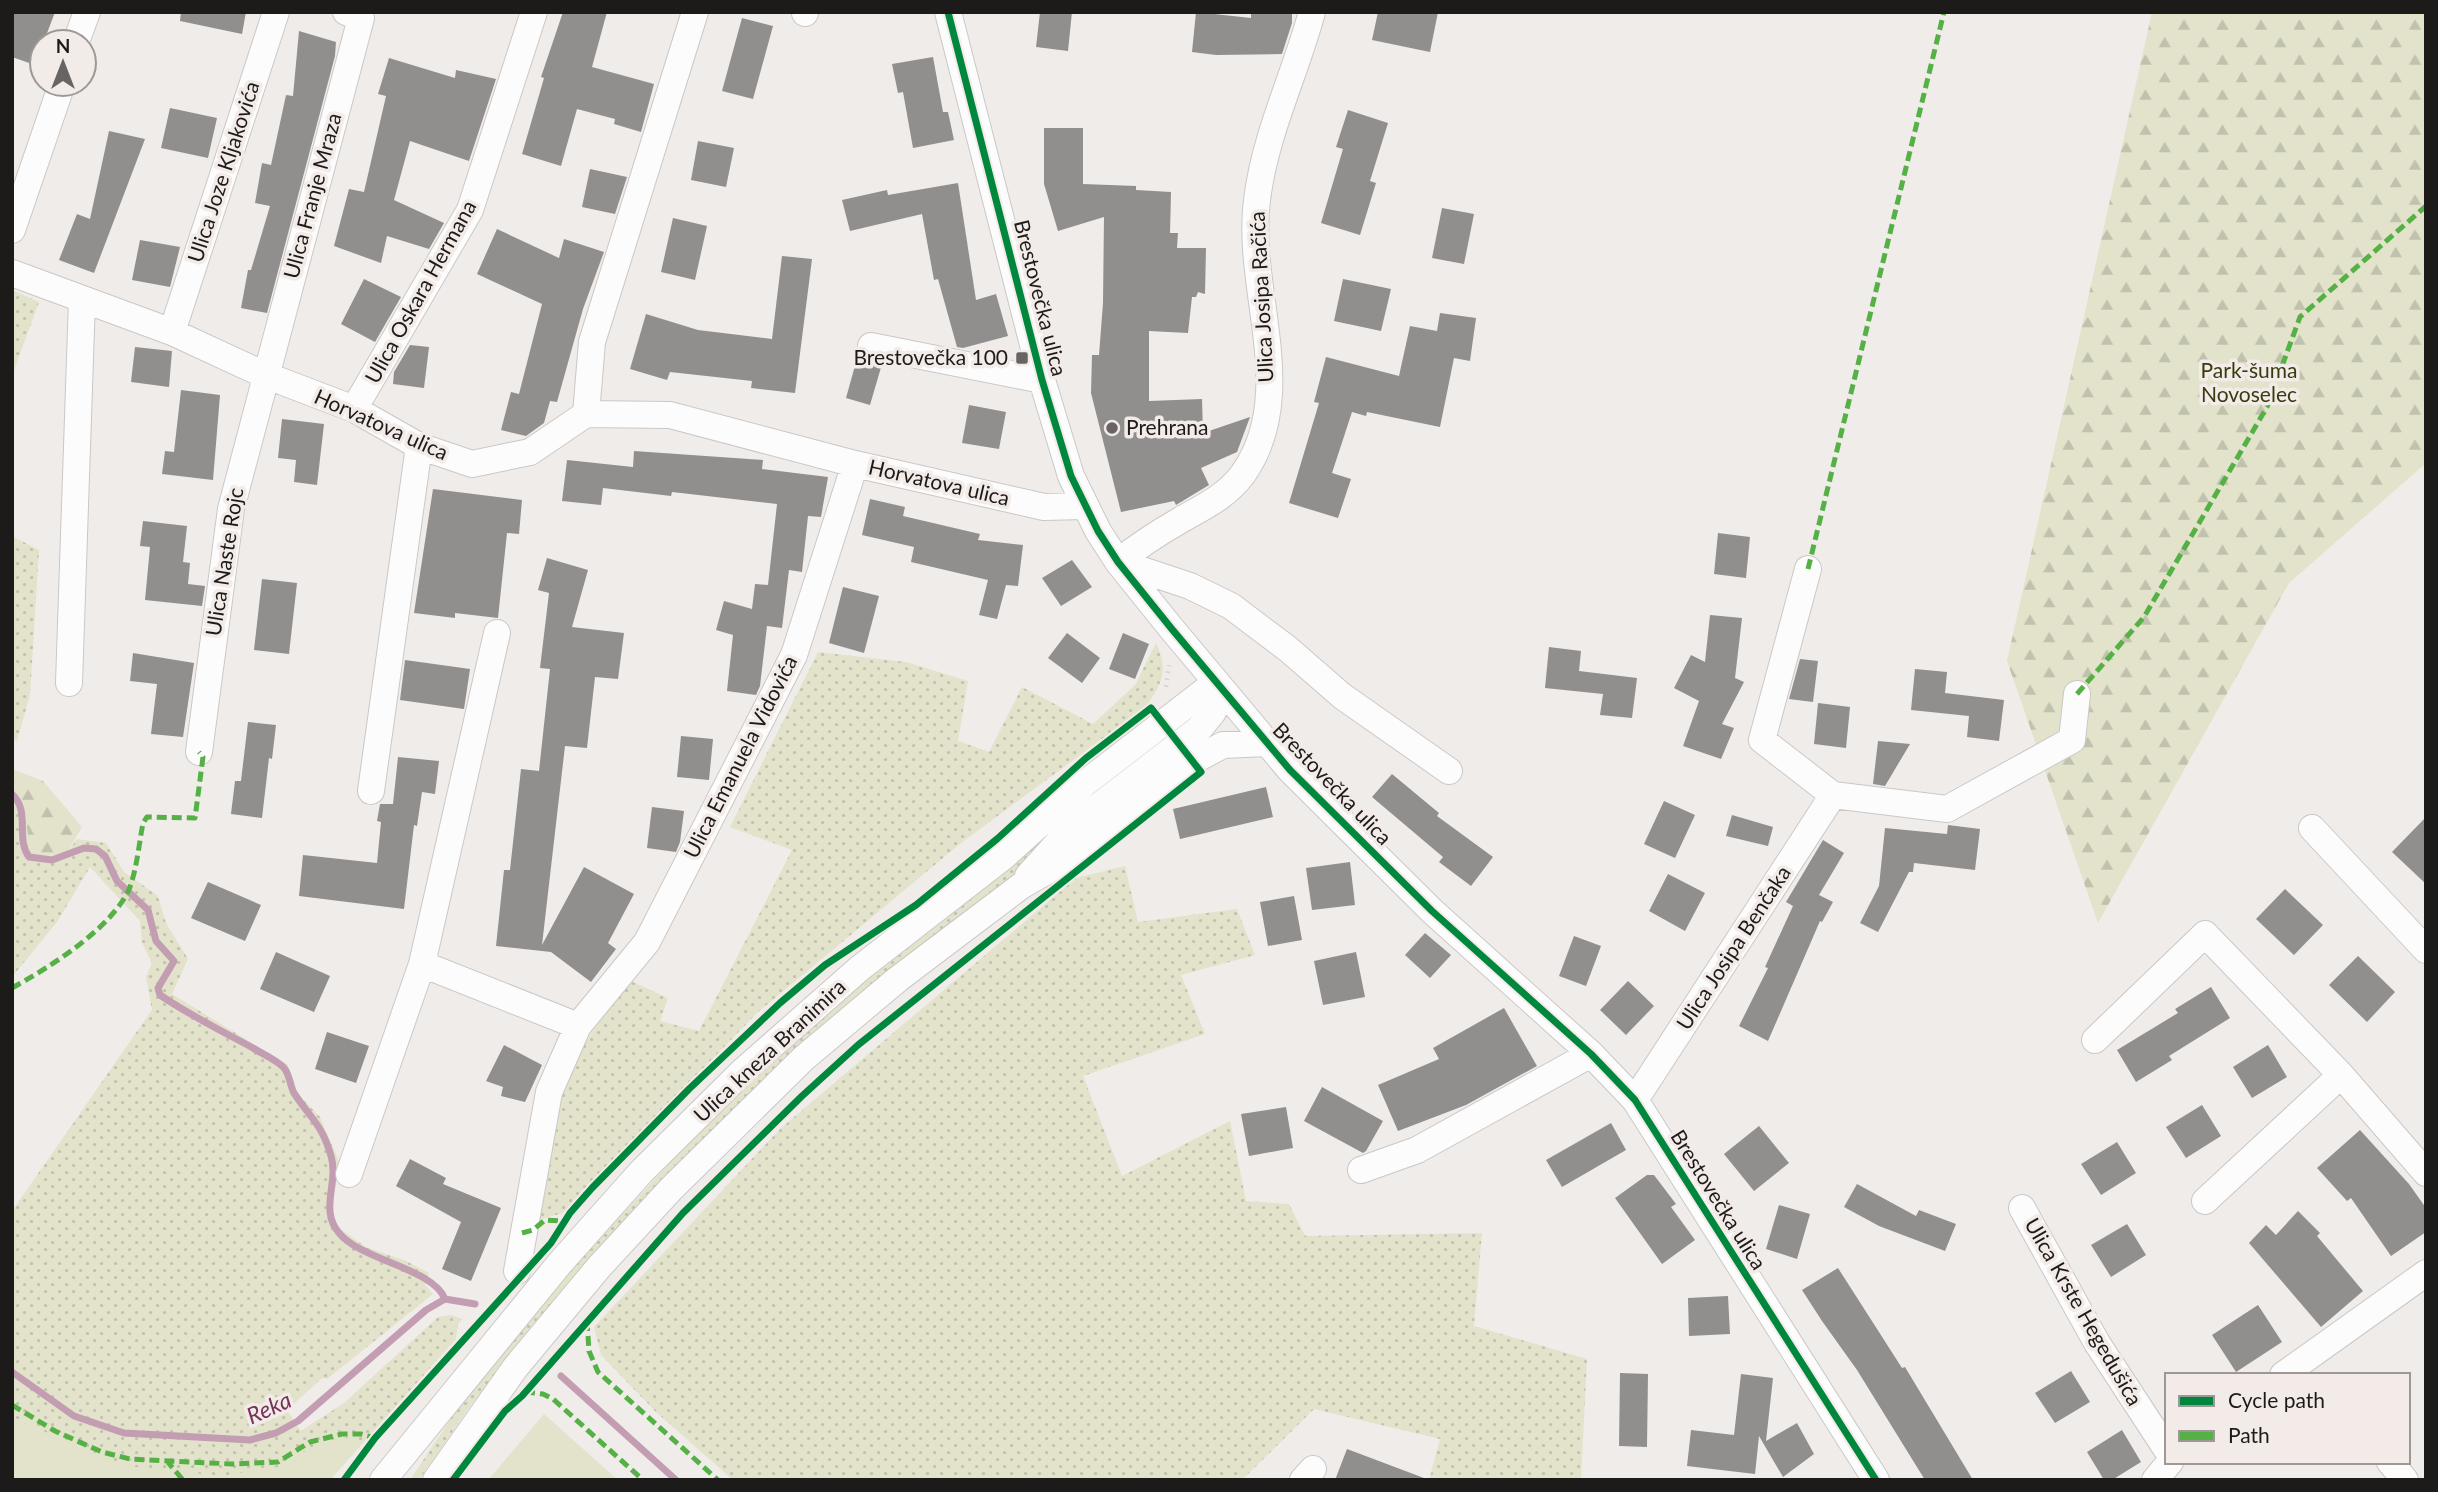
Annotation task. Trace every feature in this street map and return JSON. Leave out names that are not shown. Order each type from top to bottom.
[{"type":"street","name":"Ulica Joze Kljakovića","points":[[172,332],[276,12]]},
{"type":"street","name":"Ulica Oskara Hermana","points":[[354,409],[470,210],[534,12]]},
{"type":"street","points":[[586,414],[592,342],[695,12]]},
{"type":"street","name":"Brestovečka ulica","points":[[948,12],[1042,380],[1071,476],[1084,506],[1118,562],[1290,770],[1432,911],[1591,1055],[1635,1100],[1875,1480]]},
{"type":"street","name":"Ulica Josipa Račića","points":[[1118,562],[1138,546],[1218,499],[1243,474],[1255,452],[1266,415],[1269,373],[1257,270],[1256,204],[1260,177],[1277,113],[1312,12]]},
{"type":"street","name":"Ulica Franje Mraza","points":[[265,375],[353,15]]},
{"type":"street","points":[[12,230],[57,98]]},
{"type":"street","name":"Horvatova ulica","points":[[12,273],[172,332],[265,375],[354,409],[419,446],[472,464],[530,452],[586,414],[670,415],[855,464],[1044,507],[1084,506]]},
{"type":"street","points":[[69,683],[82,299]]},
{"type":"street","points":[[871,346],[1042,380]]},
{"type":"street","name":"Ulica Naste Rojc","points":[[199,752],[231,509],[265,375]]},
{"type":"street","points":[[372,791],[419,446]]},
{"type":"street","name":"Ulica Emanuela Vidovića","points":[[517,1272],[549,1092],[578,1026],[647,942],[794,655],[855,464]]},
{"type":"street","points":[[1118,562],[1190,586],[1231,606],[1288,649],[1342,695],[1450,771]]},
{"type":"street","points":[[1808,569],[1762,740],[1833,795],[1947,809],[2072,740],[2077,694]]},
{"type":"street","points":[[349,1174],[422,964],[497,633]]},
{"type":"street","name":"Ulica kneza Branimira","points":[[1021,886],[1052,846],[1074,825],[1200,728],[1213,712],[1219,687]]},
{"type":"street","name":"Ulica kneza Branimira","points":[[383,1480],[561,1263],[642,1172],[743,1071],[860,968],[1003,857],[1084,784],[1219,687]]},
{"type":"street","name":"Ulica kneza Branimira","points":[[436,1480],[515,1368],[599,1267],[671,1189],[804,1059],[898,979],[1021,886],[1066,860],[1205,753],[1234,743],[1267,743]]},
{"type":"street","name":"Ulica Josipa Benčaka","points":[[1635,1100],[1833,795]]},
{"type":"street","points":[[2312,828],[2426,950]]},
{"type":"street","points":[[2095,1040],[2205,934],[2341,1074],[2426,1173]]},
{"type":"street","points":[[422,964],[578,1026]]},
{"type":"street","points":[[1361,1170],[1417,1150],[1591,1055]]},
{"type":"street","points":[[2205,1201],[2341,1074]]},
{"type":"street","name":"Ulica Krste Hegedušića","points":[[2022,1209],[2096,1343],[2165,1447]]},
{"type":"street","points":[[2300,1371],[2426,1273]]},
{"type":"street","points":[[2155,1480],[2168,1464]]},
{"type":"street","points":[[2392,1464],[2405,1480]]},
{"type":"path","points":[[1163,692],[1168,684],[1169,659]]},
{"type":"green space","name":"Park-šuma Novoselec","points":[[2152,12],[2426,12],[2426,463],[2289,583],[2098,923],[2007,661]]},
{"type":"green space","points":[[12,290],[39,302],[12,376]]},
{"type":"green space","points":[[12,536],[39,550],[30,695],[17,741],[12,738]]},
{"type":"green space","points":[[1156,643],[1162,661],[1162,677],[1156,692],[1145,707],[961,843],[758,1012],[563,1213],[537,1220],[565,1075],[600,1020],[631,981],[668,998],[660,1021],[699,1031],[792,850],[730,827],[818,652],[906,662],[968,681],[958,741],[989,752],[1022,687],[1093,724],[1135,685]]},
{"type":"green space","points":[[1162,739],[1167,746],[1003,884],[588,1262],[470,1406],[419,1480],[410,1480],[464,1399],[561,1280],[707,1123],[824,1014],[990,884],[1082,801]]},
{"type":"green space","points":[[12,769],[43,781],[82,827],[66,854],[47,856],[30,850],[24,806],[12,790]]},
{"type":"green space","points":[[12,790],[24,806],[30,850],[48,856],[66,854],[77,839],[106,843],[124,872],[158,896],[166,923],[188,959],[172,994],[288,1065],[297,1093],[320,1117],[340,1164],[332,1204],[339,1228],[366,1247],[406,1261],[429,1273],[425,1285],[433,1294],[327,1379],[322,1378],[287,1410],[301,1431],[344,1403],[438,1317],[451,1315],[463,1319],[458,1324],[456,1339],[330,1480],[12,1480],[12,1211],[152,1010],[146,977],[152,963],[142,943],[140,921],[90,867],[57,922],[12,977]]},
{"type":"green space","points":[[1125,866],[1138,922],[1237,909],[1255,955],[1181,975],[1205,1034],[1083,1076],[1122,1176],[1230,1121],[1246,1201],[1289,1204],[1305,1236],[1482,1233],[1474,1326],[1587,1359],[1581,1480],[1429,1480],[1440,1439],[1314,1409],[1242,1480],[733,1480],[656,1412],[601,1355],[594,1327],[780,1129],[1076,878]]},
{"type":"green space","points":[[544,1414],[618,1480],[488,1480]]},
{"type":"green space","points":[[12,1418],[126,1466],[221,1476],[278,1467],[314,1446],[341,1438],[353,1438],[361,1443],[330,1480],[12,1480]]},
{"type":"building","points":[[12,12],[55,12],[49,28],[28,28],[28,63],[12,57]]},
{"type":"building","points":[[181,12],[246,12],[242,34],[180,21]]},
{"type":"building","points":[[563,12],[607,12],[592,67],[654,84],[641,132],[614,124],[615,119],[577,109],[561,166],[522,154],[544,78],[541,77]]},
{"type":"building","points":[[1040,12],[1072,12],[1068,51],[1036,47]]},
{"type":"building","points":[[1196,12],[1251,18],[1251,14],[1292,13],[1292,23],[1282,54],[1216,55],[1192,52]]},
{"type":"building","points":[[1378,12],[1438,12],[1430,52],[1372,40]]},
{"type":"building","points":[[742,18],[773,26],[753,99],[722,91]]},
{"type":"building","points":[[299,31],[336,42],[335,56],[267,313],[241,308],[248,270],[251,270],[270,206],[255,203],[262,163],[271,165],[286,95],[293,96]]},
{"type":"building","points":[[933,57],[943,112],[948,112],[954,140],[913,148],[903,92],[898,93],[892,64]]},
{"type":"building","points":[[389,58],[455,78],[456,70],[496,79],[469,161],[410,141],[394,200],[444,223],[429,249],[387,236],[381,263],[334,246],[349,189],[364,192],[386,96],[378,94]]},
{"type":"building","points":[[170,108],[217,118],[208,158],[161,148]]},
{"type":"building","points":[[1348,110],[1388,123],[1370,181],[1376,183],[1360,235],[1321,223],[1343,149],[1336,147]]},
{"type":"building","points":[[1044,128],[1083,128],[1083,184],[1136,186],[1136,190],[1171,192],[1170,233],[1178,233],[1177,248],[1206,248],[1205,294],[1198,292],[1196,297],[1192,297],[1188,333],[1149,331],[1149,401],[1202,399],[1203,433],[1250,417],[1237,452],[1201,468],[1209,485],[1176,505],[1174,501],[1121,512],[1091,393],[1092,355],[1099,355],[1103,303],[1104,217],[1058,231],[1044,184]]},
{"type":"building","points":[[109,131],[145,139],[94,273],[59,260],[77,214],[90,219]]},
{"type":"building","points":[[698,141],[734,148],[726,187],[691,180]]},
{"type":"building","points":[[590,169],[627,177],[615,214],[582,207]]},
{"type":"building","points":[[958,183],[976,300],[996,294],[1008,336],[963,348],[957,347],[938,279],[934,280],[922,214],[850,231],[842,200],[887,190],[888,195]]},
{"type":"building","points":[[1442,208],[1474,214],[1464,264],[1432,258]]},
{"type":"building","points":[[673,218],[707,226],[695,280],[661,272]]},
{"type":"building","points":[[497,229],[559,258],[564,239],[604,252],[583,309],[557,402],[550,401],[544,423],[526,436],[501,430],[511,392],[519,394],[542,304],[477,274]]},
{"type":"building","points":[[140,240],[180,247],[170,287],[132,280]]},
{"type":"building","points":[[782,256],[812,259],[795,393],[751,388],[752,381],[670,372],[667,380],[630,369],[646,314],[698,330],[772,339]]},
{"type":"building","points":[[364,279],[401,297],[375,342],[341,324]]},
{"type":"building","points":[[1343,279],[1391,289],[1381,331],[1334,321]]},
{"type":"building","points":[[1440,313],[1476,318],[1470,361],[1454,358],[1440,427],[1367,412],[1366,416],[1352,412],[1332,473],[1351,479],[1338,518],[1289,503],[1319,403],[1314,402],[1326,357],[1399,376],[1410,326],[1437,331]]},
{"type":"building","points":[[410,345],[429,347],[424,388],[393,384],[394,372]]},
{"type":"building","points":[[135,347],[172,351],[169,387],[131,382]]},
{"type":"building","points":[[858,355],[867,361],[882,364],[870,405],[846,398]]},
{"type":"building","points":[[181,390],[220,395],[213,480],[162,474],[165,451],[174,452]]},
{"type":"building","points":[[969,405],[1006,412],[999,449],[962,443]]},
{"type":"building","points":[[282,419],[324,424],[317,485],[294,482],[296,460],[278,458]]},
{"type":"building","points":[[634,451],[763,460],[762,469],[828,477],[821,517],[808,516],[802,572],[789,570],[782,628],[767,626],[760,686],[756,695],[727,691],[733,635],[716,630],[724,601],[752,609],[755,584],[768,585],[777,504],[672,492],[671,496],[603,488],[601,505],[562,501],[567,460],[633,467]]},
{"type":"building","points":[[433,489],[522,500],[519,534],[507,533],[498,618],[455,613],[455,618],[414,613]]},
{"type":"building","points":[[870,499],[905,507],[903,516],[980,534],[978,540],[1023,545],[1018,586],[1006,585],[997,619],[979,615],[988,580],[911,562],[914,547],[862,535]]},
{"type":"building","points":[[143,521],[187,526],[183,562],[190,563],[188,584],[205,586],[202,606],[145,600],[150,547],[140,546]]},
{"type":"building","points":[[1718,533],[1750,537],[1746,578],[1714,574]]},
{"type":"building","points":[[547,558],[588,570],[572,627],[624,633],[618,679],[595,677],[587,748],[565,746],[542,945],[584,867],[634,894],[608,943],[616,949],[591,982],[551,952],[496,946],[504,870],[510,870],[521,769],[539,771],[550,669],[540,668],[549,593],[538,590]]},
{"type":"building","points":[[1072,560],[1092,587],[1061,606],[1042,578]]},
{"type":"building","points":[[262,579],[297,583],[289,654],[254,650]]},
{"type":"building","points":[[843,587],[879,596],[864,653],[829,643]]},
{"type":"building","points":[[1710,615],[1742,618],[1735,678],[1744,682],[1722,724],[1734,728],[1721,759],[1683,746],[1699,701],[1674,688],[1691,655],[1705,662]]},
{"type":"building","points":[[1067,633],[1100,658],[1082,683],[1048,658]]},
{"type":"building","points":[[1123,633],[1149,644],[1135,679],[1109,669]]},
{"type":"building","points":[[1549,647],[1581,651],[1579,671],[1637,678],[1632,718],[1600,715],[1603,694],[1545,688]]},
{"type":"building","points":[[133,653],[194,663],[183,737],[151,734],[157,684],[130,681]]},
{"type":"building","points":[[1800,659],[1818,661],[1813,702],[1789,699]]},
{"type":"building","points":[[405,660],[470,669],[464,709],[400,700]]},
{"type":"building","points":[[1915,669],[1947,672],[1945,693],[2004,700],[1999,741],[1967,737],[1969,716],[1911,710]]},
{"type":"building","points":[[1818,703],[1850,707],[1846,748],[1814,744]]},
{"type":"building","points":[[248,722],[276,725],[262,818],[231,814],[235,781],[241,781]]},
{"type":"building","points":[[681,736],[713,739],[709,780],[677,777]]},
{"type":"building","points":[[1878,741],[1910,744],[1885,786],[1873,784]]},
{"type":"building","points":[[398,757],[439,761],[435,794],[422,792],[417,826],[414,825],[404,909],[299,896],[303,855],[377,863],[381,822],[377,821],[380,804],[393,804]]},
{"type":"building","points":[[1392,774],[1439,813],[1437,816],[1493,857],[1471,886],[1439,862],[1443,857],[1372,797]]},
{"type":"building","points":[[1266,787],[1273,817],[1180,839],[1173,809]]},
{"type":"building","points":[[1664,801],[1695,815],[1675,858],[1644,844]]},
{"type":"building","points":[[652,807],[684,811],[676,852],[647,848]]},
{"type":"building","points":[[1732,815],[1773,827],[1768,846],[1726,836]]},
{"type":"building","points":[[2426,817],[2426,884],[2392,852]]},
{"type":"building","points":[[1948,825],[1980,829],[1975,870],[1914,863],[1913,872],[1909,872],[1878,932],[1860,923],[1879,886],[1885,828],[1947,834]]},
{"type":"building","points":[[1823,840],[1844,853],[1819,895],[1833,902],[1822,922],[1820,921],[1768,1041],[1739,1026],[1768,968],[1765,967],[1793,906],[1786,902]]},
{"type":"building","points":[[1350,862],[1355,905],[1312,910],[1306,868]]},
{"type":"building","points":[[1668,874],[1705,893],[1685,931],[1649,911]]},
{"type":"building","points":[[208,882],[261,905],[245,941],[191,918]]},
{"type":"building","points":[[2285,889],[2323,925],[2294,955],[2256,919]]},
{"type":"building","points":[[1294,896],[1302,940],[1268,946],[1260,902]]},
{"type":"building","points":[[1425,933],[1451,955],[1430,978],[1405,955]]},
{"type":"building","points":[[1574,936],[1601,946],[1586,986],[1559,976]]},
{"type":"building","points":[[276,952],[330,976],[314,1012],[260,989]]},
{"type":"building","points":[[1356,952],[1365,997],[1323,1005],[1314,961]]},
{"type":"building","points":[[2358,956],[2395,992],[2367,1022],[2329,985]]},
{"type":"building","points":[[1628,981],[1654,1006],[1626,1035],[1600,1010]]},
{"type":"building","points":[[2211,987],[2230,1018],[2169,1056],[2172,1060],[2136,1082],[2117,1050],[2178,1013],[2175,1009]]},
{"type":"building","points":[[1504,1008],[1537,1066],[1466,1105],[1398,1131],[1378,1085],[1439,1059],[1433,1048]]},
{"type":"building","points":[[327,1032],[369,1046],[356,1083],[315,1069]]},
{"type":"building","points":[[504,1045],[542,1065],[525,1102],[501,1096],[503,1087],[486,1081]]},
{"type":"building","points":[[2268,1045],[2287,1077],[2252,1098],[2233,1067]]},
{"type":"building","points":[[1322,1087],[1383,1121],[1363,1153],[1304,1121]]},
{"type":"building","points":[[2202,1105],[2221,1136],[2186,1158],[2166,1127]]},
{"type":"building","points":[[1286,1107],[1293,1148],[1249,1156],[1241,1114]]},
{"type":"building","points":[[1611,1123],[1626,1150],[1562,1187],[1546,1160]]},
{"type":"building","points":[[1759,1126],[1789,1163],[1754,1191],[1724,1154]]},
{"type":"building","points":[[2360,1130],[2409,1184],[2426,1208],[2426,1232],[2391,1256],[2351,1198],[2347,1201],[2317,1168]]},
{"type":"building","points":[[2117,1142],[2136,1173],[2101,1195],[2081,1164]]},
{"type":"building","points":[[410,1159],[446,1178],[443,1184],[501,1208],[471,1281],[442,1269],[461,1222],[396,1186]]},
{"type":"building","points":[[1647,1175],[1654,1175],[1676,1204],[1671,1207],[1695,1240],[1662,1264],[1615,1198]]},
{"type":"building","points":[[1857,1184],[1916,1216],[1919,1210],[1956,1224],[1945,1251],[1879,1226],[1844,1207]]},
{"type":"building","points":[[1779,1205],[1810,1214],[1797,1259],[1766,1249]]},
{"type":"building","points":[[2298,1211],[2320,1233],[2317,1236],[2363,1291],[2321,1327],[2249,1243],[2266,1225],[2276,1235]]},
{"type":"building","points":[[2127,1224],[2146,1255],[2111,1277],[2091,1245]]},
{"type":"building","points":[[1838,1268],[1902,1368],[1905,1367],[1973,1480],[1925,1480],[1857,1370],[1802,1290]]},
{"type":"building","points":[[1728,1296],[1730,1334],[1689,1336],[1688,1298]]},
{"type":"building","points":[[2258,1305],[2282,1342],[2236,1372],[2212,1335]]},
{"type":"building","points":[[2071,1371],[2090,1402],[2055,1423],[2035,1393]]},
{"type":"building","points":[[1620,1373],[1648,1374],[1647,1447],[1619,1446]]},
{"type":"building","points":[[1741,1374],[1773,1378],[1766,1441],[1797,1423],[1814,1454],[1783,1477],[1759,1436],[1755,1474],[1687,1466],[1691,1430],[1734,1435]]},
{"type":"building","points":[[2122,1430],[2141,1462],[2112,1480],[2104,1480],[2087,1452]]},
{"type":"building","points":[[1347,1449],[1424,1478],[1335,1480]]},
{"type":"waterway","points":[[12,794],[21,809],[23,842],[29,857],[52,860],[84,848],[96,849],[105,856],[117,881],[148,910],[156,941],[174,961],[158,988],[160,995],[284,1068],[294,1093],[320,1129],[331,1156],[333,1176],[330,1215],[339,1233],[364,1251],[427,1280],[438,1288],[445,1299]]},
{"type":"waterway","name":"Reka","points":[[12,1372],[74,1416],[124,1433],[250,1440],[276,1433],[298,1421],[426,1310],[445,1299],[475,1304]]},
{"type":"waterway","name":"Reka","points":[[561,1376],[676,1480]]},
{"type":"marked path","points":[[1808,569],[1944,12]]},
{"type":"marked path","points":[[2077,694],[2144,617],[2267,407],[2300,317],[2426,206]]},
{"type":"marked path","points":[[12,988],[79,945],[110,917],[122,902],[130,887],[143,823],[147,817],[195,818],[203,757],[199,752]]},
{"type":"marked path","points":[[522,1233],[533,1230],[545,1220],[564,1221]]},
{"type":"marked path","points":[[587,1321],[589,1351],[598,1372],[718,1480]]},
{"type":"marked path","points":[[525,1392],[543,1394],[553,1399],[643,1480]]},
{"type":"marked path","points":[[12,1405],[55,1431],[102,1452],[130,1459],[232,1464],[278,1462],[310,1442],[342,1434],[361,1434],[375,1438]]},
{"type":"marked path","points":[[166,1460],[183,1480]]},
{"type":"cycle path","points":[[948,12],[1042,380],[1071,476],[1098,531],[1118,562],[1171,628],[1290,770],[1432,911],[1591,1054],[1635,1100],[1876,1480]]},
{"type":"cycle path","points":[[344,1480],[375,1438],[551,1243],[570,1213],[592,1188],[689,1089],[780,1003],[825,965],[916,905],[997,839],[1086,758],[1151,708],[1201,772],[858,1045],[802,1096],[683,1213],[522,1396],[505,1411],[453,1480]]},
{"type":"place","name":"Brestovečka 100","points":[[1022,358]]},
{"type":"place","name":"Prehrana","points":[[1112,428]]}]
